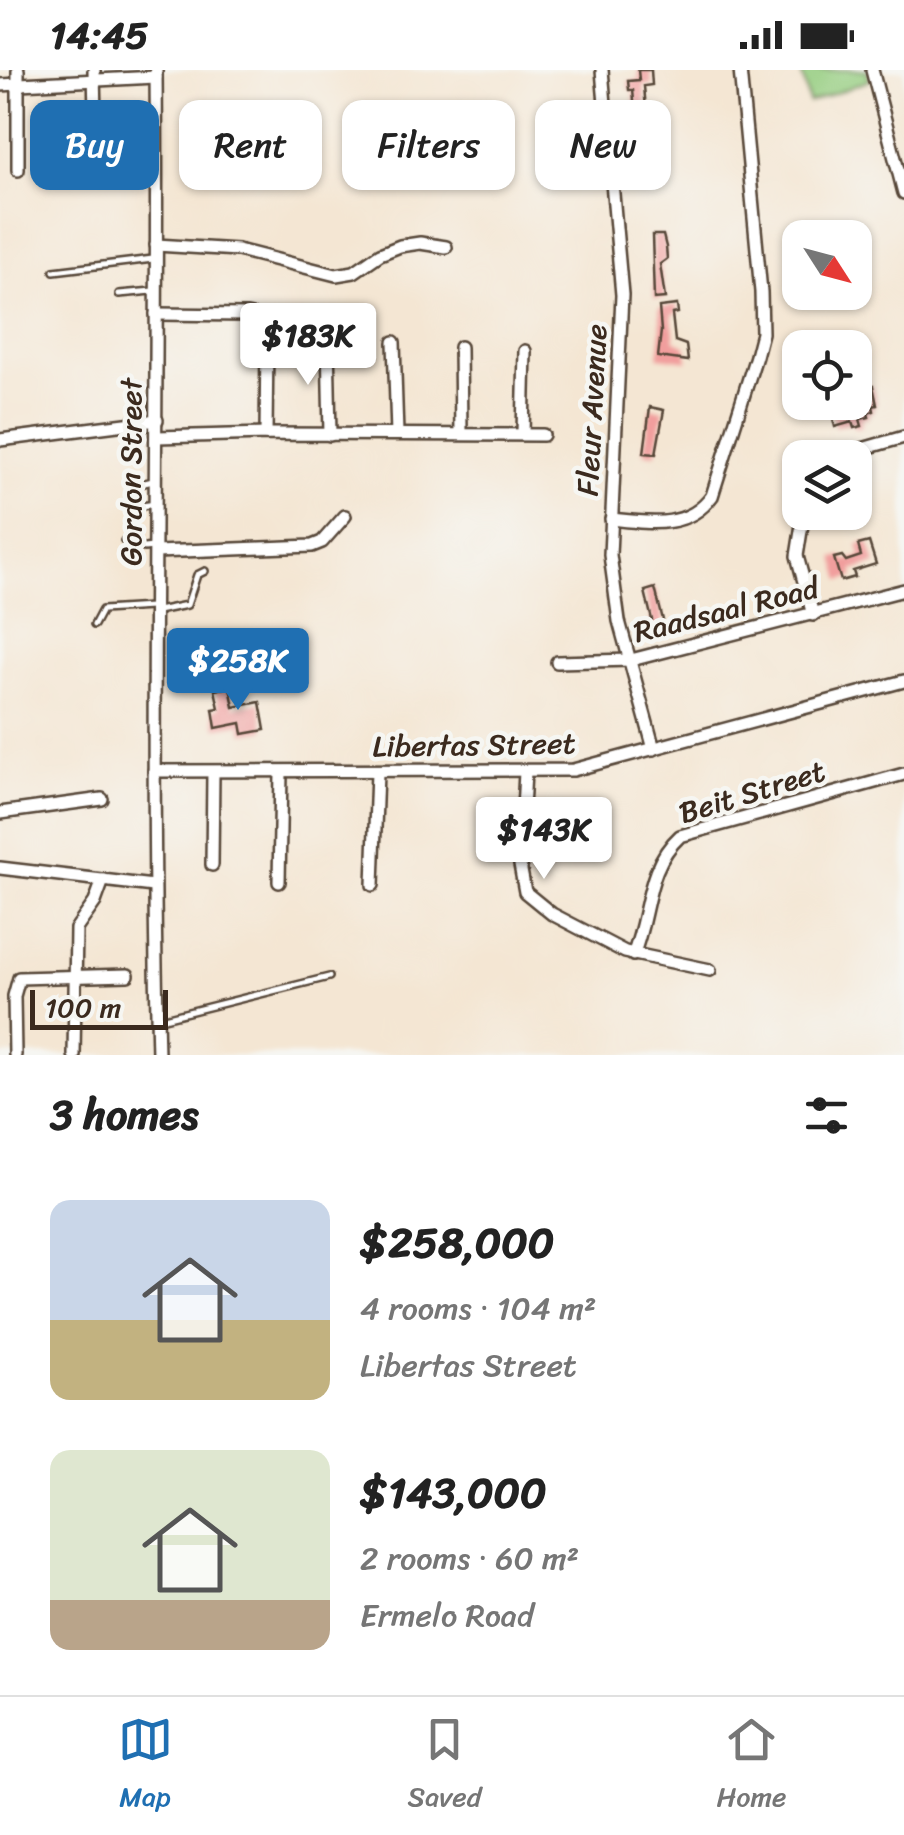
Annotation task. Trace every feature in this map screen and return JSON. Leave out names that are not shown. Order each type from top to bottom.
[{"type":"street","name":"Fleur Avenue","points":[[602,70],[623,335],[611,519],[613,586],[654,749]]},
{"type":"street","points":[[611,519],[664,522],[687,518],[703,509],[712,496],[756,356],[762,333],[762,292],[740,70]]},
{"type":"street","points":[[872,70],[904,192]]},
{"type":"street","points":[[0,85],[18,77],[156,74]]},
{"type":"street","name":"Gordon Street","points":[[156,74],[154,886],[158,1055]]},
{"type":"street","points":[[94,75],[95,100]]},
{"type":"street","points":[[18,77],[18,170]]},
{"type":"street","points":[[156,252],[238,250],[336,275],[354,272],[400,246],[420,243],[446,247]]},
{"type":"street","points":[[156,314],[247,316],[290,324],[366,324]]},
{"type":"street","points":[[328,340],[330,435]]},
{"type":"street","points":[[266,434],[267,341]]},
{"type":"street","points":[[394,342],[397,434]]},
{"type":"street","points":[[460,347],[461,433]]},
{"type":"street","points":[[524,433],[525,351]]},
{"type":"street","points":[[0,440],[157,420]]},
{"type":"street","points":[[157,437],[544,435]]},
{"type":"street","points":[[872,446],[904,436]]},
{"type":"street","points":[[156,549],[312,546],[322,542],[345,516]]},
{"type":"street","points":[[802,530],[798,556],[813,615]]},
{"type":"street","name":"Raadsaal Road","points":[[558,662],[632,660],[904,590]]},
{"type":"street","name":"Libertas Street","points":[[154,771],[525,772],[586,768],[904,681]]},
{"type":"street","points":[[212,865],[213,772]]},
{"type":"street","points":[[373,885],[378,772]]},
{"type":"street","points":[[525,772],[520,865],[525,892],[552,914],[633,954],[710,970]]},
{"type":"street","points":[[279,882],[281,773]]},
{"type":"street","name":"Beit Street","points":[[633,954],[641,936],[657,864],[680,836],[904,774]]},
{"type":"street","points":[[0,813],[102,799]]},
{"type":"street","points":[[0,868],[154,886]]},
{"type":"street","points":[[74,1055],[76,928],[95,902],[104,880]]},
{"type":"street","points":[[15,1055],[16,981],[23,976],[128,975]]},
{"type":"lane","points":[[54,272],[156,252]]},
{"type":"lane","points":[[119,294],[156,291]]},
{"type":"lane","points":[[156,480],[136,485],[130,501],[141,506],[157,504]]},
{"type":"lane","points":[[124,541],[156,549]]},
{"type":"lane","points":[[94,625],[102,610],[187,605],[197,575],[205,571]]},
{"type":"lane","points":[[157,1020],[329,977]]},
{"type":"green space","points":[[801,70],[867,70],[870,80],[809,103]]},
{"type":"building","points":[[638,70],[651,70],[652,85],[644,86],[645,100],[634,100],[633,90],[629,90],[628,81],[639,80]]},
{"type":"building","points":[[652,235],[663,235],[666,247],[667,259],[660,264],[665,298],[654,299]]},
{"type":"building","points":[[677,305],[678,313],[672,314],[675,341],[686,345],[688,361],[658,357],[659,307]]},
{"type":"building","points":[[872,386],[877,405],[872,412]]},
{"type":"building","points":[[650,407],[664,410],[656,454],[644,453]]},
{"type":"building","points":[[833,420],[860,420],[862,426],[854,428],[852,422],[835,427]]},
{"type":"building","points":[[869,542],[876,564],[853,571],[855,577],[841,581],[834,558],[842,556],[846,561],[861,556],[858,545]]},
{"type":"building","points":[[655,588],[666,632],[650,636],[652,620],[645,591]]},
{"type":"building","points":[[230,687],[234,707],[260,702],[265,730],[243,734],[241,723],[216,728],[213,709],[219,708],[215,690]]}]
